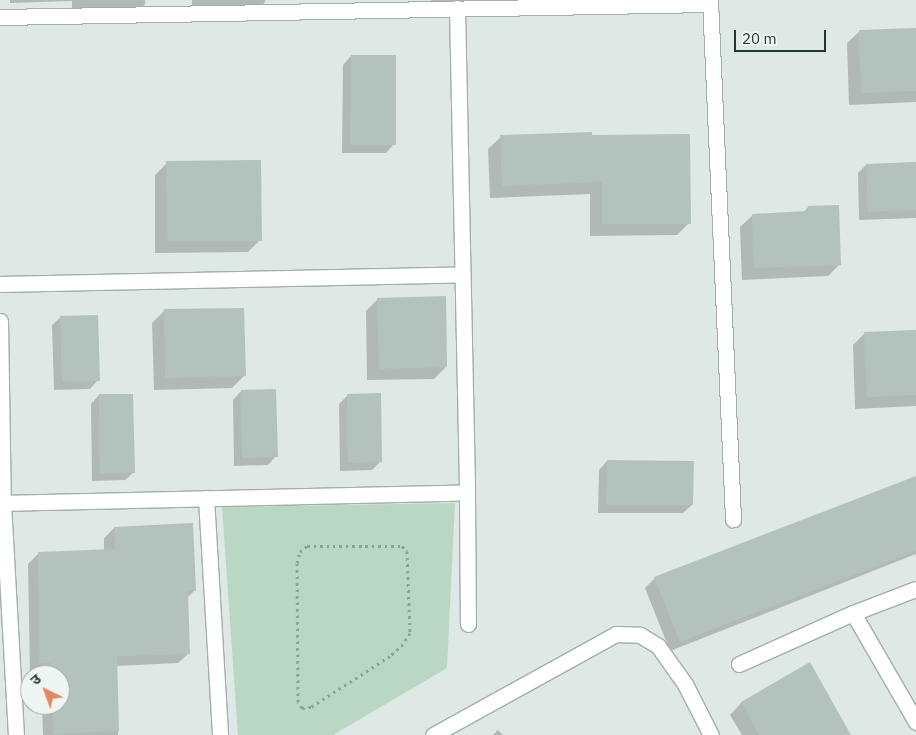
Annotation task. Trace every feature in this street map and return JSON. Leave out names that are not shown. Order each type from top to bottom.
[{"type":"street","points":[[0,17],[710,2],[732,519]]},
{"type":"street","points":[[457,8],[468,624]]},
{"type":"street","points":[[0,284],[462,274]]},
{"type":"street","points":[[0,321],[1,503],[16,735]]},
{"type":"street","points":[[1,503],[467,492]]},
{"type":"street","points":[[206,498],[220,735]]},
{"type":"street","points":[[739,664],[853,613],[916,589]]},
{"type":"street","points":[[853,613],[916,722]]},
{"type":"street","points":[[433,735],[616,634],[640,635],[658,646],[685,684],[711,735]]},
{"type":"path","points":[[307,546],[402,546],[407,551],[410,633],[390,656],[311,707],[302,708],[298,702],[297,563],[300,552],[307,546]]},
{"type":"green space","points":[[455,503],[447,668],[333,735],[238,735],[222,507]]},
{"type":"building","points":[[916,28],[916,91],[861,93],[859,30]]},
{"type":"building","points":[[351,55],[396,55],[396,145],[350,145]]},
{"type":"building","points":[[592,132],[592,135],[690,134],[691,224],[602,224],[602,182],[502,186],[500,135]]},
{"type":"building","points":[[261,160],[262,241],[167,241],[166,161]]},
{"type":"building","points":[[916,162],[916,210],[868,212],[866,164]]},
{"type":"building","points":[[839,205],[841,265],[754,268],[752,214],[808,211],[808,206]]},
{"type":"building","points":[[446,296],[447,367],[379,369],[377,298]]},
{"type":"building","points":[[244,308],[246,376],[165,378],[164,309]]},
{"type":"building","points":[[98,315],[100,381],[62,382],[60,316]]},
{"type":"building","points":[[916,330],[916,395],[867,397],[864,332]]},
{"type":"building","points":[[276,389],[278,457],[242,458],[241,390]]},
{"type":"building","points":[[381,393],[382,462],[348,463],[347,394]]},
{"type":"building","points":[[99,394],[133,394],[135,473],[100,473]]},
{"type":"building","points":[[607,460],[694,461],[693,505],[606,505]]},
{"type":"building","points":[[916,476],[916,551],[680,642],[654,577]]},
{"type":"building","points":[[193,523],[196,591],[188,591],[190,654],[117,656],[119,731],[53,734],[52,715],[70,715],[70,665],[39,663],[38,552],[115,549],[114,527]]},
{"type":"building","points":[[810,662],[851,735],[759,735],[741,702]]}]
